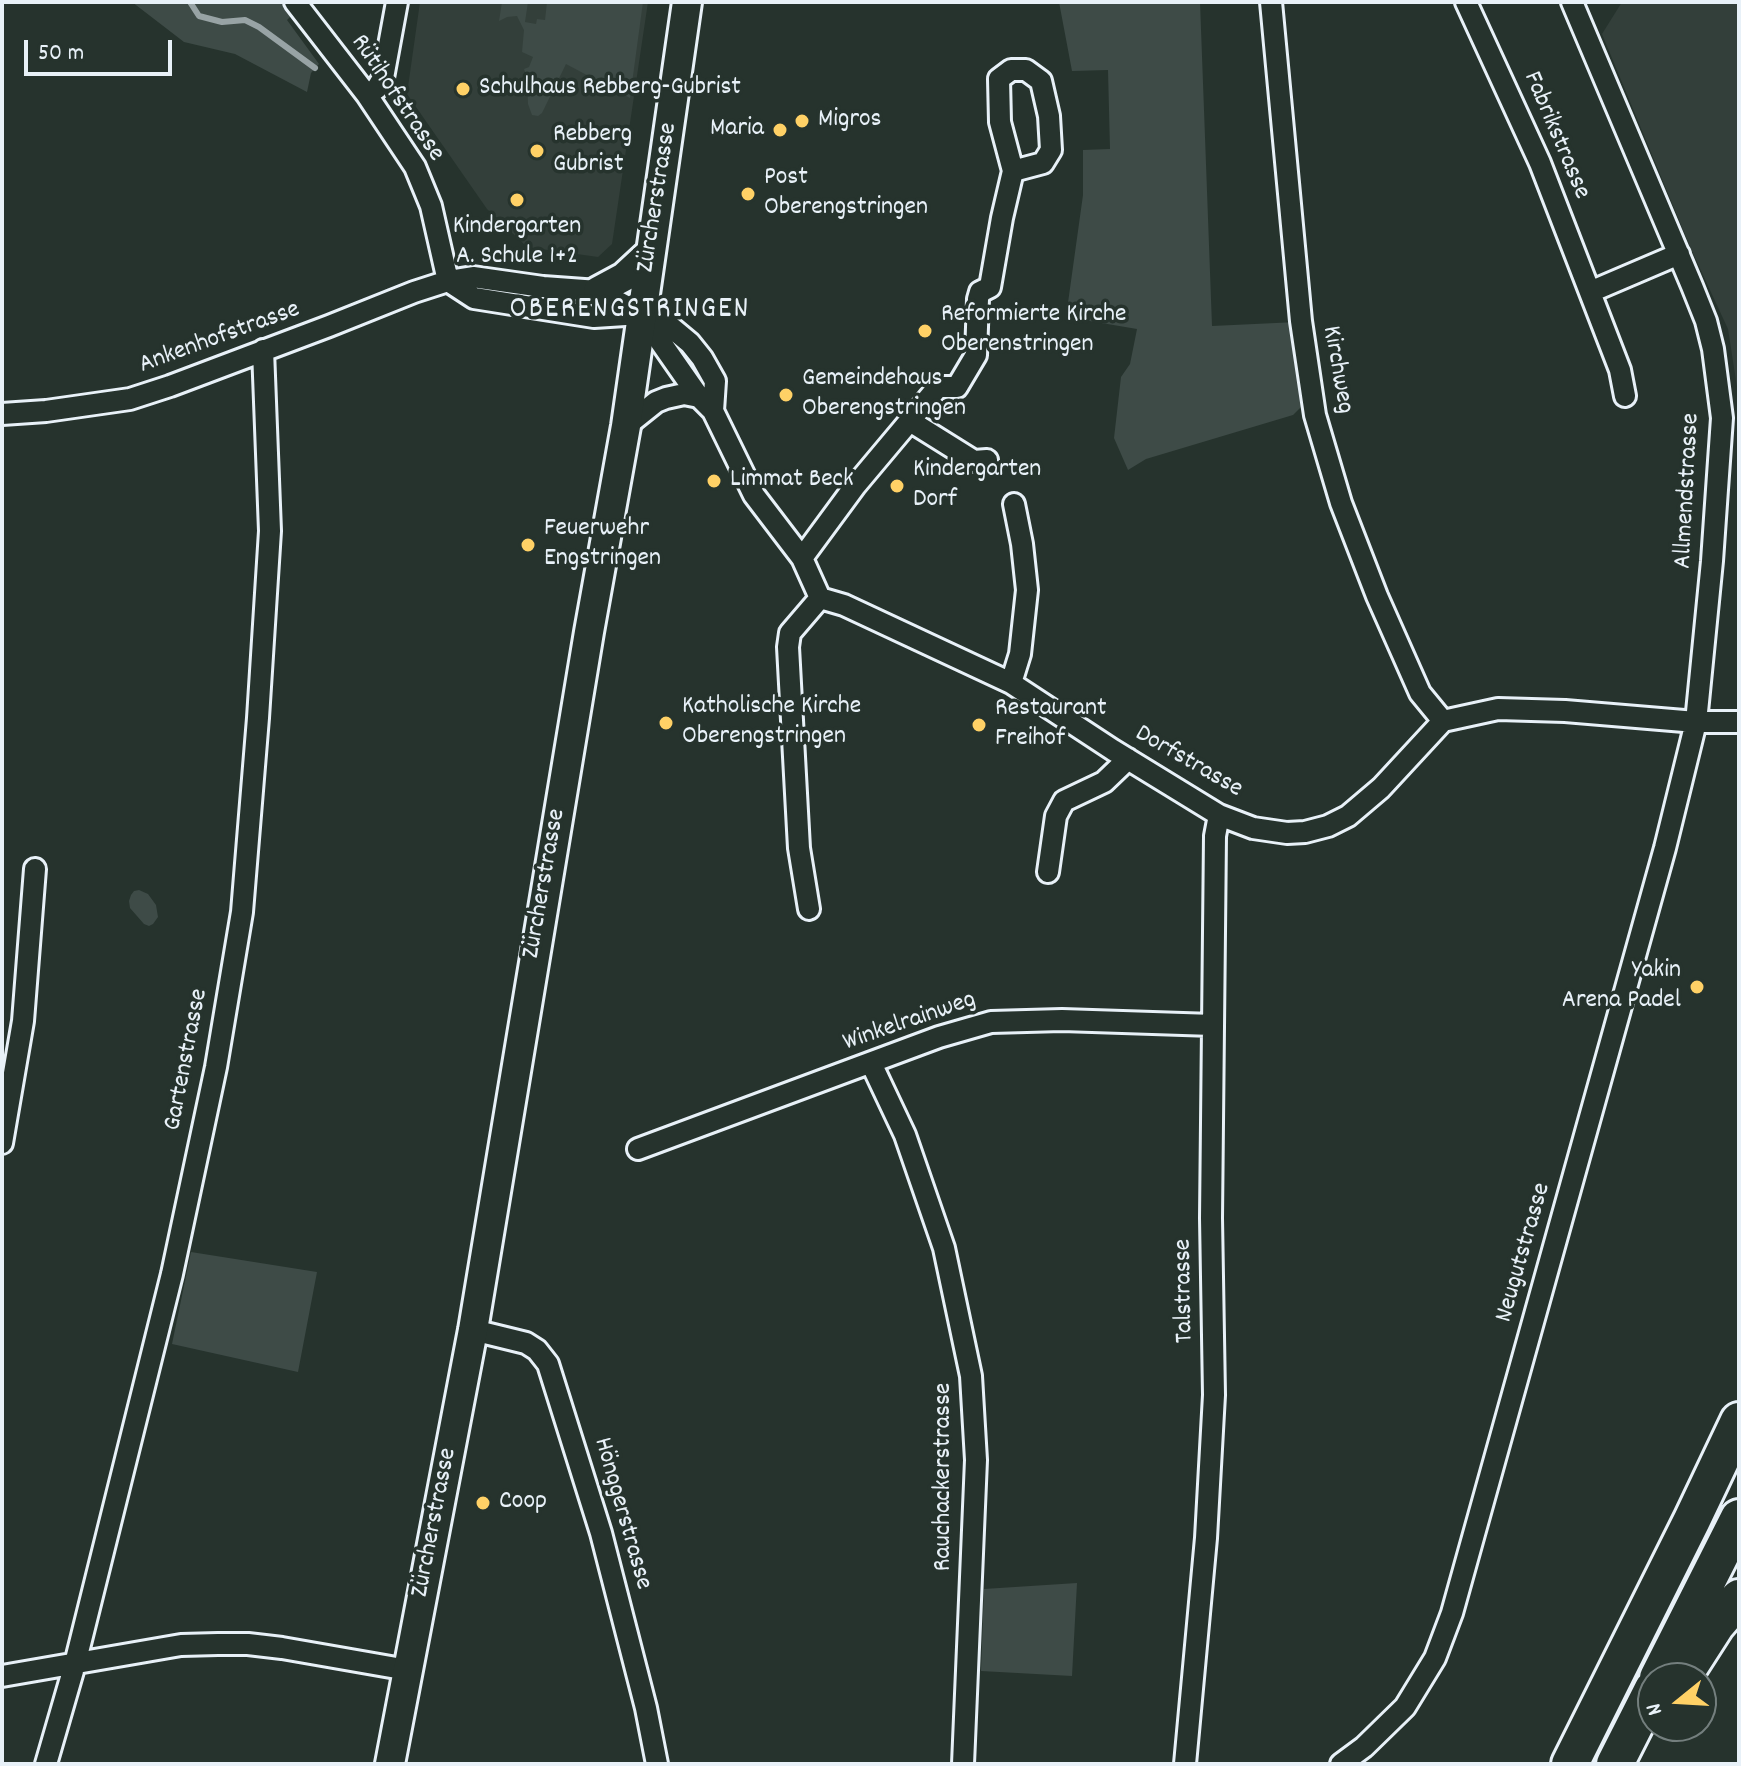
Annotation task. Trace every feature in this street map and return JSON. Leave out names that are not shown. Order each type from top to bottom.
[{"type":"highway","points":[[1570,1764],[1739,1421]]},
{"type":"highway","points":[[1666,1662],[1739,1518]]},
{"type":"highway","points":[[1692,1662],[1716,1625],[1739,1598]]},
{"type":"highway","points":[[1615,1764],[1637,1721]]},
{"type":"highway","points":[[1626,1764],[1640,1742]]},
{"type":"main road","name":"Zürcherstrasse","points":[[390,1764],[473,1330],[626,426],[687,2]]},
{"type":"main road","points":[[598,291],[624,277],[651,252]]},
{"type":"street","name":"Rütihofstrasse","points":[[295,2],[367,95],[415,167],[431,206],[448,281]]},
{"type":"street","points":[[367,95],[377,88],[383,78],[397,2]]},
{"type":"street","name":"Kirchweg","points":[[1271,2],[1301,321],[1315,415],[1341,503],[1377,596],[1420,693],[1443,721]]},
{"type":"street","name":"Fabrikstrasse","points":[[1466,2],[1540,163],[1620,370],[1625,396]]},
{"type":"street","name":"Allmendstrasse","points":[[1572,2],[1679,254],[1706,321],[1713,349],[1722,418],[1696,722]]},
{"type":"street","points":[[802,558],[855,486],[938,387],[957,387],[976,355],[978,299],[980,292],[990,287],[1013,171],[1000,122],[999,79],[1011,70],[1026,70],[1041,81],[1049,116],[1051,150],[1043,163],[1013,171]]},
{"type":"street","points":[[1590,292],[1679,254]]},
{"type":"street","points":[[448,281],[473,277],[598,291],[641,314],[706,404],[754,495],[802,558],[820,598],[790,633],[788,647],[799,848],[809,909]]},
{"type":"street","points":[[448,281],[474,298],[594,317],[641,314]]},
{"type":"street","name":"Ankenhofstrasse","points":[[2,414],[130,399],[448,281]]},
{"type":"street","name":"Gartenstrasse","points":[[46,1764],[75,1664],[172,1274],[216,1067],[242,912],[270,531],[263,350]]},
{"type":"street","points":[[626,426],[656,402],[666,398],[684,394],[706,404]]},
{"type":"street","points":[[910,421],[974,461],[987,460]]},
{"type":"street","points":[[1011,683],[1020,654],[1027,590],[1014,504]]},
{"type":"street","name":"Dorfstrasse","points":[[820,598],[844,605],[1011,683],[1219,815],[1253,828],[1305,832],[1348,816],[1381,788],[1443,721]]},
{"type":"street","points":[[1443,721],[1498,709],[1527,709],[1696,722],[1739,722]]},
{"type":"street","name":"Neugutstrasse","points":[[1341,1764],[1364,1747],[1405,1707],[1435,1658],[1452,1613],[1665,848],[1696,722]]},
{"type":"street","points":[[1048,872],[1056,816],[1064,801],[1104,782],[1128,759]]},
{"type":"street","name":"Talstrasse","points":[[1185,1764],[1208,1510],[1214,1395],[1211,1218],[1215,836],[1219,815]]},
{"type":"street","points":[[2,1143],[23,1021],[35,869]]},
{"type":"street","name":"Winkelrainweg","points":[[638,1149],[939,1037],[991,1022],[1062,1020],[1213,1025]]},
{"type":"street","name":"Rauchackerstrasse","points":[[871,1063],[905,1135],[944,1248],[971,1376],[976,1460],[963,1764]]},
{"type":"street","name":"Hönggerstrasse","points":[[473,1330],[526,1343],[537,1350],[548,1364],[601,1533],[646,1708],[657,1764]]},
{"type":"street","points":[[2,1676],[181,1645],[248,1644],[408,1670]]},
{"type":"shaded area","points":[[132,2],[282,2],[292,15],[287,20],[319,64],[311,73],[307,92],[235,54],[184,42]]},
{"type":"shaded area","name":"Rebberg Gubrist","points":[[420,2],[648,2],[612,244],[598,257],[527,247],[487,209],[407,94]]},
{"type":"shaded area","points":[[502,2],[528,2],[525,22],[536,24],[537,19],[545,20],[547,2],[643,2],[630,98],[566,64],[542,113],[532,115],[524,69],[529,67],[533,57],[522,52],[524,30],[517,16],[499,21]]},
{"type":"shaded area","points":[[1059,2],[1200,2],[1212,326],[1297,322],[1305,403],[1293,415],[1146,459],[1128,470],[1114,438],[1121,377],[1130,364],[1137,329],[1066,317],[1083,195],[1083,150],[1110,149],[1108,70],[1072,71]]},
{"type":"shaded area","points":[[1622,2],[1739,2],[1739,400],[1728,329],[1691,249],[1602,34]]},
{"type":"shaded area","points":[[139,890],[148,894],[156,905],[158,917],[149,926],[130,908],[131,895]]},
{"type":"shaded area","points":[[191,1252],[317,1272],[298,1372],[172,1344]]},
{"type":"shaded area","points":[[1077,1583],[1072,1676],[981,1671],[984,1589]]},
{"type":"waterway","points":[[190,2],[199,16],[222,22],[245,20],[259,27],[315,68]]},
{"type":"place","name":"Schulhaus Rebberg-Gubrist","points":[[463,89]]},
{"type":"place","name":"Migros","points":[[802,121]]},
{"type":"place","name":"Maria","points":[[780,130]]},
{"type":"place","name":"Rebberg Gubrist","points":[[537,151]]},
{"type":"place","name":"Post Oberengstringen","points":[[748,194]]},
{"type":"place","name":"Kindergarten A. Schule 1+2","points":[[517,200]]},
{"type":"place","name":"Reformierte Kirche Oberenstringen","points":[[925,331]]},
{"type":"place","name":"Gemeindehaus Oberengstringen","points":[[786,395]]},
{"type":"place","name":"Limmat Beck","points":[[714,481]]},
{"type":"place","name":"Kindergarten Dorf","points":[[897,486]]},
{"type":"place","name":"Feuerwehr Engstringen","points":[[528,545]]},
{"type":"place","name":"Katholische Kirche Oberengstringen","points":[[666,723]]},
{"type":"place","name":"Restaurant Freihof","points":[[979,725]]},
{"type":"place","name":"Yakin Arena Padel","points":[[1697,987]]},
{"type":"place","name":"Coop","points":[[483,1503]]},
{"type":"district","name":"OBERENGSTRINGEN","points":[[630,312]]}]
